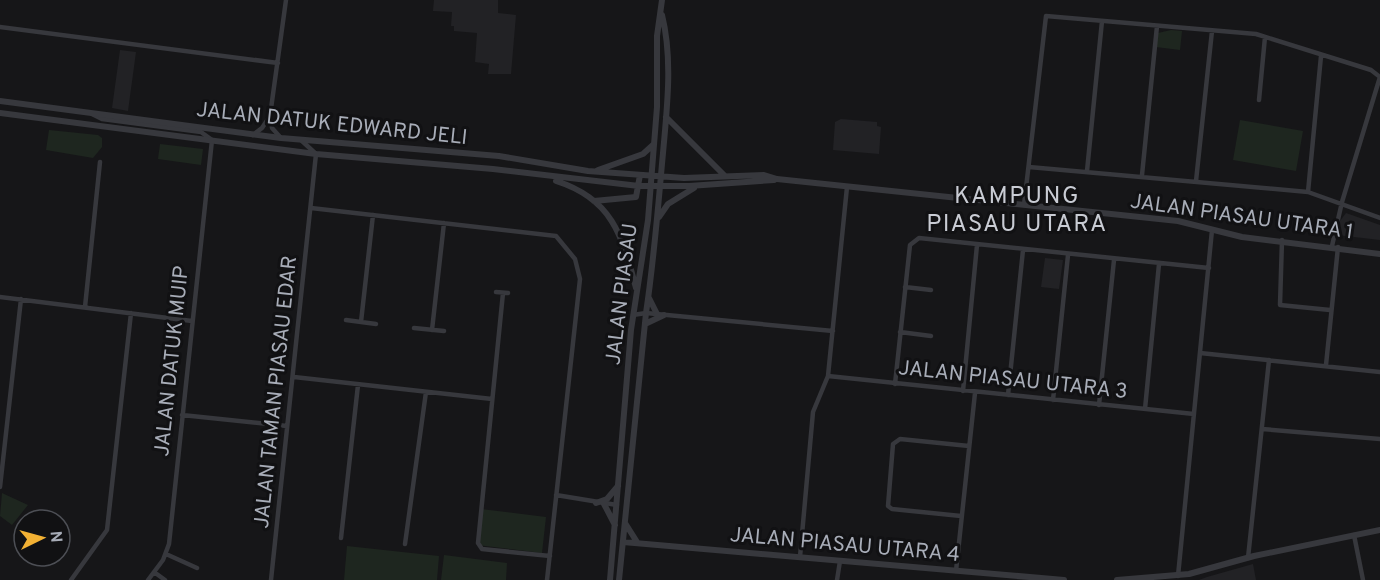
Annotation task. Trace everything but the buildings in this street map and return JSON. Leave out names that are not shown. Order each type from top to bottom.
[{"type":"street","points":[[281,138],[272,128],[270,116],[286,0]]},
{"type":"street","name":"JALAN PIASAU","points":[[610,580],[631,330],[654,144],[662,2]]},
{"type":"street","name":"JALAN PIASAU","points":[[619,580],[666,117],[667,36],[661,12]]},
{"type":"street","points":[[1024,205],[1046,16],[1265,37],[1371,70],[1380,77],[1342,202],[1335,247],[1326,365]]},
{"type":"street","points":[[1087,171],[1102,21]]},
{"type":"street","points":[[1142,175],[1157,26]]},
{"type":"street","points":[[0,27],[278,63]]},
{"type":"street","points":[[1196,181],[1212,31]]},
{"type":"street","points":[[1259,100],[1265,37]]},
{"type":"street","points":[[1308,192],[1321,56]]},
{"type":"street","name":"JALAN DATUK EDWARD JELI","points":[[0,101],[253,135],[499,156],[594,171],[661,177]]},
{"type":"street","name":"JALAN DATUK EDWARD JELI","points":[[0,113],[316,154],[660,187]]},
{"type":"street","points":[[90,113],[102,119],[201,132],[212,140]]},
{"type":"street","points":[[253,135],[262,128],[270,116]]},
{"type":"street","points":[[666,117],[725,176]]},
{"type":"street","name":"JALAN DATUK MUIP","points":[[148,580],[166,554],[212,140]]},
{"type":"street","points":[[301,140],[316,154]]},
{"type":"street","points":[[594,171],[643,154],[654,144]]},
{"type":"street","points":[[429,151],[445,165]]},
{"type":"street","name":"JALAN TAMAN PIASAU EDAR","points":[[271,580],[316,154]]},
{"type":"street","points":[[85,308],[100,162]]},
{"type":"street","points":[[1029,167],[1142,175],[1308,192],[1342,202],[1380,218]]},
{"type":"street","points":[[594,201],[631,199],[638,194],[640,175]]},
{"type":"street","name":"JALAN PIASAU UTARA 1","points":[[661,177],[764,175],[777,179],[847,187],[1178,221],[1242,237],[1282,240],[1380,254]]},
{"type":"street","points":[[542,177],[571,186],[594,201],[612,218],[623,241],[637,291]]},
{"type":"street","name":"JALAN PIASAU UTARA 1","points":[[660,187],[777,179]]},
{"type":"street","points":[[657,223],[668,204],[700,185]]},
{"type":"street","points":[[800,557],[813,412],[828,376],[847,187]]},
{"type":"street","points":[[311,208],[556,236],[575,259],[580,279],[547,580]]},
{"type":"street","points":[[361,322],[373,215]]},
{"type":"street","points":[[432,330],[444,223]]},
{"type":"street","points":[[1178,576],[1212,230]]},
{"type":"street","points":[[895,384],[909,245],[919,238],[1114,260],[1209,268]]},
{"type":"street","points":[[1282,240],[1280,305],[1330,310]]},
{"type":"street","points":[[963,391],[977,245]]},
{"type":"street","points":[[1008,395],[1023,250]]},
{"type":"street","points":[[1053,400],[1068,255]]},
{"type":"street","points":[[1099,405],[1114,260]]},
{"type":"street","points":[[1145,409],[1159,264]]},
{"type":"street","points":[[905,287],[931,290]]},
{"type":"street","points":[[496,292],[506,293],[492,399],[478,543],[482,549],[550,556]]},
{"type":"street","points":[[649,296],[659,315]]},
{"type":"street","points":[[0,297],[192,321]]},
{"type":"street","points":[[0,487],[21,299]]},
{"type":"street","points":[[71,580],[107,530],[131,313]]},
{"type":"street","points":[[633,315],[646,313],[833,331]]},
{"type":"street","points":[[645,324],[659,315]]},
{"type":"street","points":[[346,320],[376,324]]},
{"type":"street","points":[[631,330],[635,323],[642,324],[641,367]]},
{"type":"street","points":[[414,328],[444,331]]},
{"type":"street","points":[[900,332],[932,336]]},
{"type":"street","points":[[1200,353],[1380,372]]},
{"type":"street","points":[[1248,558],[1269,360]]},
{"type":"street","name":"JALAN PIASAU UTARA 3","points":[[828,376],[1194,414]]},
{"type":"street","points":[[294,377],[492,399]]},
{"type":"street","points":[[341,538],[358,385]]},
{"type":"street","points":[[405,544],[426,392]]},
{"type":"street","points":[[956,571],[975,393]]},
{"type":"street","points":[[182,415],[287,426]]},
{"type":"street","points":[[1262,429],[1380,439]]},
{"type":"street","points":[[961,516],[892,509],[888,506],[893,444],[900,440],[969,446]]},
{"type":"street","points":[[596,503],[607,499],[618,485]]},
{"type":"street","points":[[556,495],[617,506],[627,498]]},
{"type":"street","points":[[604,504],[615,525]]},
{"type":"street","points":[[622,554],[640,543],[625,522]]},
{"type":"street","points":[[1117,580],[1178,576],[1248,558],[1380,530]]},
{"type":"street","points":[[1354,535],[1363,580]]},
{"type":"street","points":[[613,548],[623,542]]},
{"type":"street","name":"JALAN PIASAU UTARA 4","points":[[623,542],[1064,580]]},
{"type":"street","points":[[166,554],[197,568]]},
{"type":"street","points":[[837,580],[840,561]]},
{"type":"street","points":[[154,572],[165,580]]},
{"type":"shaded area","points":[[434,0],[498,0],[498,13],[516,15],[511,74],[488,74],[489,64],[475,62],[477,33],[454,31],[454,26],[451,26],[452,12],[433,11]]},
{"type":"shaded area","points":[[1171,30],[1182,31],[1180,50],[1156,47],[1158,33]]},
{"type":"shaded area","points":[[120,50],[136,52],[128,111],[112,108]]},
{"type":"shaded area","points":[[841,119],[877,122],[877,126],[881,127],[879,154],[833,150],[835,122]]},
{"type":"shaded area","points":[[1240,120],[1303,131],[1296,171],[1233,160]]},
{"type":"shaded area","points":[[49,130],[98,135],[102,138],[102,147],[93,158],[46,150]]},
{"type":"shaded area","points":[[160,144],[203,149],[201,165],[158,159]]},
{"type":"shaded area","points":[[1346,213],[1380,225],[1380,240],[1337,235],[1340,221]]},
{"type":"shaded area","points":[[1045,258],[1063,260],[1059,289],[1041,287]]},
{"type":"shaded area","points":[[2,493],[28,505],[26,508],[12,508],[12,525],[0,516]]},
{"type":"shaded area","points":[[481,509],[546,517],[542,553],[477,545]]},
{"type":"shaded area","points":[[347,546],[439,556],[437,580],[344,580]]},
{"type":"shaded area","points":[[444,555],[507,563],[506,580],[441,580]]},
{"type":"shaded area","points":[[1253,564],[1256,580],[1199,580],[1207,577]]},
{"type":"district","name":"KAMPUNG PIASAU UTARA","points":[[1017,209]]}]
